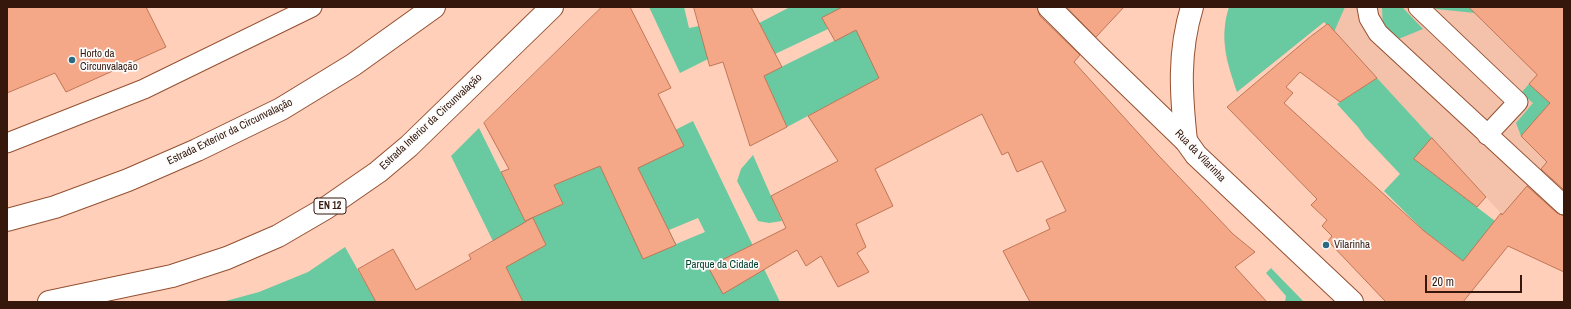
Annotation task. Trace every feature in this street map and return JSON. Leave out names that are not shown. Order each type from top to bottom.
[{"type":"main road","name":"Estrada Exterior da Circunvalação","points":[[7,220],[55,207],[128,180],[197,150],[281,109],[353,65],[434,7]]},
{"type":"main road","name":"Estrada Interior da Circunvalação","points":[[49,302],[172,276],[228,258],[278,236],[326,208],[378,172],[409,146],[552,7]]},
{"type":"main road","name":"Rua da Vilarinha","points":[[1049,7],[1186,141],[1196,155],[1352,302]]},
{"type":"main road","points":[[1186,141],[1181,92],[1181,74],[1184,46],[1192,7]]},
{"type":"lane","points":[[7,143],[144,89],[312,7]]},
{"type":"lane","points":[[1367,7],[1368,18],[1378,33],[1564,205]]},
{"type":"lane","points":[[1418,7],[1518,102],[1487,135]]},
{"type":"shaded area","points":[[1230,7],[1564,7],[1564,250],[1509,222],[1325,22],[1237,92],[1226,59],[1224,38],[1226,18]]},
{"type":"green space","points":[[649,7],[684,7],[689,28],[699,26],[708,59],[680,73]]},
{"type":"green space","points":[[790,7],[843,7],[822,18],[828,29],[773,55],[779,68],[856,30],[919,57],[787,127],[764,76],[736,35]]},
{"type":"green space","points":[[1229,7],[1345,7],[1334,32],[1324,22],[1237,92],[1227,60],[1224,40],[1226,18]]},
{"type":"green space","points":[[1382,7],[1402,7],[1423,29],[1396,40],[1383,30]]},
{"type":"green space","points":[[1434,7],[1482,7],[1475,13],[1436,9]]},
{"type":"green space","points":[[1377,78],[1432,138],[1414,159],[1495,221],[1486,233],[1466,277],[1448,249],[1424,231],[1384,191],[1400,174],[1365,137],[1337,104]]},
{"type":"green space","points":[[1529,84],[1550,103],[1521,136],[1516,123],[1533,103],[1521,93]]},
{"type":"green space","name":"Parque da Cidade","points":[[641,103],[667,154],[683,146],[675,130],[693,121],[780,302],[523,302],[451,156],[479,128],[539,249],[546,245],[523,199],[538,192],[547,211],[563,204],[554,185],[592,169],[598,161],[620,209],[651,195],[627,145]],"holes":[[[698,218],[705,232],[676,244],[669,230]]]},
{"type":"green space","points":[[753,155],[782,221],[769,223],[758,221],[737,181],[741,169]]},
{"type":"green space","points":[[345,247],[376,302],[222,302],[259,292],[308,272]]},
{"type":"green space","points":[[1271,268],[1304,302],[1285,302],[1286,296],[1266,273]]},
{"type":"building","name":"Horto da Circunvalação","points":[[7,7],[146,7],[166,47],[66,92],[55,73],[7,93]]},
{"type":"building","points":[[602,7],[630,7],[671,88],[658,94],[684,146],[638,168],[676,245],[643,259],[600,166],[554,185],[563,204],[525,221],[501,172],[509,169],[484,123]]},
{"type":"building","points":[[694,7],[751,7],[782,67],[764,76],[787,127],[750,146],[723,62],[710,66]]},
{"type":"building","points":[[843,7],[1037,7],[1040,16],[1080,55],[1074,62],[1158,155],[1233,234],[1255,252],[1235,267],[1267,302],[1030,302],[1003,251],[1050,229],[1046,220],[1066,211],[1042,161],[1017,172],[1008,152],[1002,155],[982,114],[875,169],[893,206],[856,224],[866,247],[857,253],[869,272],[838,287],[821,256],[806,266],[797,250],[723,294],[708,267],[786,228],[771,196],[838,161],[808,116],[879,78],[856,30],[835,41],[822,18]]},
{"type":"building","points":[[1067,7],[1124,7],[1096,37]]},
{"type":"building","points":[[1469,7],[1564,7],[1564,190],[1541,169],[1547,162],[1521,136],[1550,103],[1529,84],[1537,75]]},
{"type":"building","points":[[1328,24],[1377,78],[1340,102],[1300,72],[1286,87],[1293,93],[1284,103],[1424,231],[1463,261],[1501,213],[1502,215],[1527,186],[1557,213],[1564,216],[1564,272],[1508,246],[1463,302],[1386,302],[1328,241],[1332,236],[1322,226],[1327,220],[1311,205],[1317,199],[1227,107],[1310,37]]},
{"type":"building","points":[[1432,138],[1486,197],[1477,207],[1414,159]]},
{"type":"building","points":[[533,218],[546,245],[506,267],[523,302],[376,302],[358,269],[393,249],[416,290],[471,259],[469,255]]},
{"type":"place","name":"Horto da Circunvalação","points":[[72,60]]},
{"type":"place","name":"Vilarinha","points":[[1326,245]]}]
